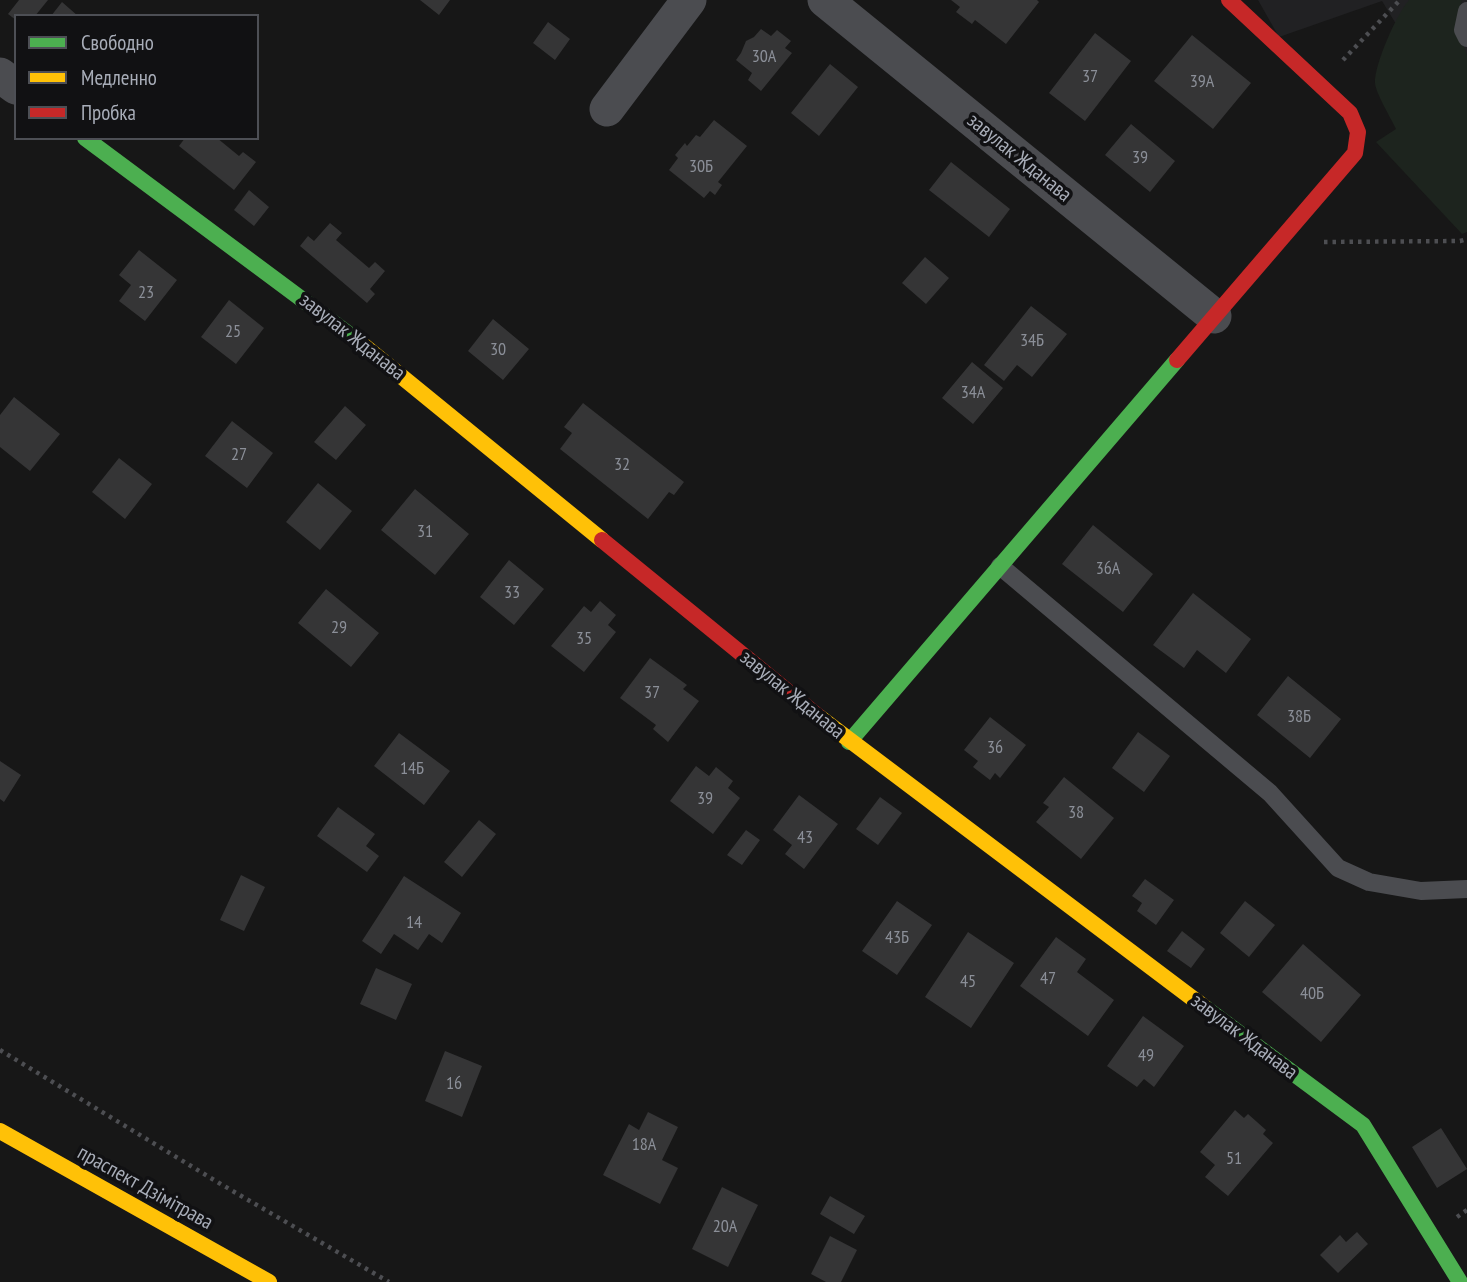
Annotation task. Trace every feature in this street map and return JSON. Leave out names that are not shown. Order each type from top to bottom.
[{"type":"street","points":[[607,109],[689,0]]},
{"type":"street","name":"завулак Жданава","points":[[825,0],[1214,316]]},
{"type":"street","points":[[849,742],[1355,153],[1358,132],[1350,113],[1228,0]]},
{"type":"street","name":"завулак Жданава","points":[[88,140],[365,346],[849,742],[1363,1125],[1460,1282]]},
{"type":"street","name":"праспект Дзімітрава","points":[[0,1131],[269,1282]]},
{"type":"lane","points":[[1467,11],[1463,30],[1467,38]]},
{"type":"lane","points":[[1000,566],[1270,793],[1338,869],[1369,882],[1421,891],[1467,889]]},
{"type":"lane","points":[[0,1154],[27,1147]]},
{"type":"path","points":[[1320,84],[1400,0]]},
{"type":"path","points":[[1277,243],[1467,239]]},
{"type":"path","points":[[0,1050],[389,1282]]},
{"type":"shaded area","points":[[1258,0],[1467,0],[1467,140],[1382,1],[1279,37]]},
{"type":"shaded area","points":[[1409,0],[1462,0],[1456,24],[1467,55],[1467,232],[1462,234],[1376,142],[1396,129],[1375,83],[1378,64],[1387,40]]},
{"type":"building","points":[[19,0],[48,0],[37,14],[14,14],[14,18],[8,14]]},
{"type":"building","points":[[420,0],[450,0],[439,15]]},
{"type":"building","points":[[951,0],[1039,2],[1006,44],[975,20],[972,24],[956,12],[960,7]]},
{"type":"building","points":[[62,2],[76,14],[53,14]]},
{"type":"building","points":[[548,22],[570,39],[555,60],[533,43]]},
{"type":"building","points":[[761,29],[771,36],[777,30],[791,41],[785,48],[792,53],[761,91],[748,80],[752,73],[736,60],[746,41]]},
{"type":"building","points":[[1095,33],[1131,61],[1085,121],[1049,93]]},
{"type":"building","points":[[1192,35],[1251,83],[1213,129],[1154,81]]},
{"type":"building","points":[[830,64],[858,87],[819,136],[791,113]]},
{"type":"building","points":[[714,120],[747,146],[718,182],[722,185],[715,195],[710,191],[704,198],[669,170],[678,158],[675,155],[685,143],[687,146],[696,135],[700,137]]},
{"type":"building","points":[[1131,124],[1175,161],[1150,192],[1105,155]]},
{"type":"building","points":[[184,140],[219,140],[239,156],[243,152],[256,162],[234,190],[179,146]]},
{"type":"building","points":[[951,162],[1010,209],[989,237],[929,190]]},
{"type":"building","points":[[249,190],[269,207],[254,226],[234,210]]},
{"type":"building","points":[[330,223],[342,233],[336,240],[369,268],[375,262],[385,271],[370,289],[375,294],[367,303],[300,246],[308,236],[314,241]]},
{"type":"building","points":[[139,250],[177,280],[145,321],[119,301],[131,285],[119,275]]},
{"type":"building","points":[[925,257],[949,278],[926,304],[902,283]]},
{"type":"building","points":[[229,300],[264,328],[236,364],[201,337]]},
{"type":"building","points":[[1031,306],[1067,334],[1032,377],[1017,365],[1004,381],[984,365]]},
{"type":"building","points":[[493,319],[529,349],[503,380],[468,351]]},
{"type":"building","points":[[972,362],[1003,388],[973,424],[942,398]]},
{"type":"building","points":[[14,397],[60,434],[30,471],[0,447],[0,415]]},
{"type":"building","points":[[583,403],[684,482],[674,495],[669,492],[648,519],[560,449],[572,433],[564,427]]},
{"type":"building","points":[[345,406],[366,425],[336,460],[314,442]]},
{"type":"building","points":[[232,421],[273,453],[247,488],[205,456]]},
{"type":"building","points":[[119,458],[152,484],[125,519],[92,492]]},
{"type":"building","points":[[318,483],[352,511],[320,550],[286,522]]},
{"type":"building","points":[[415,489],[469,534],[435,575],[381,530]]},
{"type":"building","points":[[1093,525],[1153,574],[1123,612],[1062,564]]},
{"type":"building","points":[[509,560],[544,589],[514,625],[480,597]]},
{"type":"building","points":[[326,589],[379,633],[351,667],[298,623]]},
{"type":"building","points":[[1193,593],[1251,639],[1226,673],[1197,650],[1184,668],[1153,645]]},
{"type":"building","points":[[600,601],[616,615],[608,625],[616,632],[584,672],[551,646],[584,606],[591,612]]},
{"type":"building","points":[[650,658],[687,685],[683,689],[699,701],[668,742],[653,729],[656,725],[620,698]]},
{"type":"building","points":[[1288,676],[1341,719],[1310,758],[1257,715]]},
{"type":"building","points":[[990,717],[1026,745],[1000,778],[995,773],[990,780],[973,767],[978,761],[964,750]]},
{"type":"building","points":[[1138,732],[1170,756],[1144,792],[1112,768]]},
{"type":"building","points":[[399,733],[450,771],[424,805],[374,766]]},
{"type":"building","points":[[0,761],[21,775],[4,802],[0,799]]},
{"type":"building","points":[[696,766],[709,776],[716,767],[733,781],[728,788],[740,798],[713,834],[670,801]]},
{"type":"building","points":[[1064,777],[1114,818],[1081,859],[1036,822],[1049,807],[1043,803]]},
{"type":"building","points":[[799,795],[838,824],[804,869],[785,854],[792,845],[773,830]]},
{"type":"building","points":[[880,797],[902,813],[878,845],[856,829]]},
{"type":"building","points":[[338,807],[375,834],[366,846],[379,856],[367,872],[317,836]]},
{"type":"building","points":[[479,820],[496,834],[462,877],[444,862]]},
{"type":"building","points":[[746,830],[760,840],[742,865],[727,855]]},
{"type":"building","points":[[241,875],[265,887],[244,931],[220,920]]},
{"type":"building","points":[[404,876],[461,913],[442,943],[429,934],[418,950],[394,934],[381,954],[362,941]]},
{"type":"building","points":[[1145,879],[1174,900],[1156,925],[1137,911],[1142,903],[1132,896]]},
{"type":"building","points":[[897,901],[932,925],[897,975],[862,951]]},
{"type":"building","points":[[1245,901],[1275,925],[1249,957],[1220,933]]},
{"type":"building","points":[[1182,931],[1205,949],[1191,968],[1167,951]]},
{"type":"building","points":[[968,932],[1014,963],[971,1028],[925,997]]},
{"type":"building","points":[[1056,937],[1086,959],[1077,972],[1114,1000],[1088,1036],[1020,986]]},
{"type":"building","points":[[1303,944],[1361,995],[1321,1042],[1262,992]]},
{"type":"building","points":[[376,968],[412,984],[396,1020],[360,1004]]},
{"type":"building","points":[[1143,1016],[1184,1046],[1154,1087],[1144,1079],[1137,1087],[1107,1066]]},
{"type":"building","points":[[445,1051],[482,1066],[462,1117],[425,1101]]},
{"type":"building","points":[[1235,1110],[1244,1118],[1248,1114],[1266,1130],[1263,1134],[1273,1143],[1228,1196],[1205,1177],[1215,1165],[1200,1152]]},
{"type":"building","points":[[648,1112],[678,1127],[662,1160],[678,1168],[660,1204],[603,1175],[629,1124],[639,1130]]},
{"type":"building","points":[[1441,1128],[1467,1169],[1437,1188],[1412,1147]]},
{"type":"building","points":[[722,1187],[758,1205],[728,1267],[692,1249]]},
{"type":"building","points":[[830,1196],[865,1216],[854,1234],[820,1214]]},
{"type":"building","points":[[1357,1232],[1368,1244],[1338,1273],[1320,1255],[1340,1235],[1346,1242]]},
{"type":"building","points":[[830,1236],[857,1250],[841,1282],[826,1282],[811,1274]]},
{"type":"traffic: fast","points":[[88,140],[358,341]]},
{"type":"traffic: fast","points":[[849,742],[1177,360]]},
{"type":"traffic: fast","points":[[1204,1007],[1363,1125],[1460,1282]]},
{"type":"traffic: slow","points":[[358,341],[602,540]]},
{"type":"traffic: slow","points":[[819,717],[1204,1007]]},
{"type":"traffic: slow","points":[[0,1131],[269,1282]]},
{"type":"traffic: jam","points":[[1177,360],[1355,153],[1358,132],[1350,113],[1229,0]]},
{"type":"traffic: jam","points":[[602,540],[819,717]]}]
